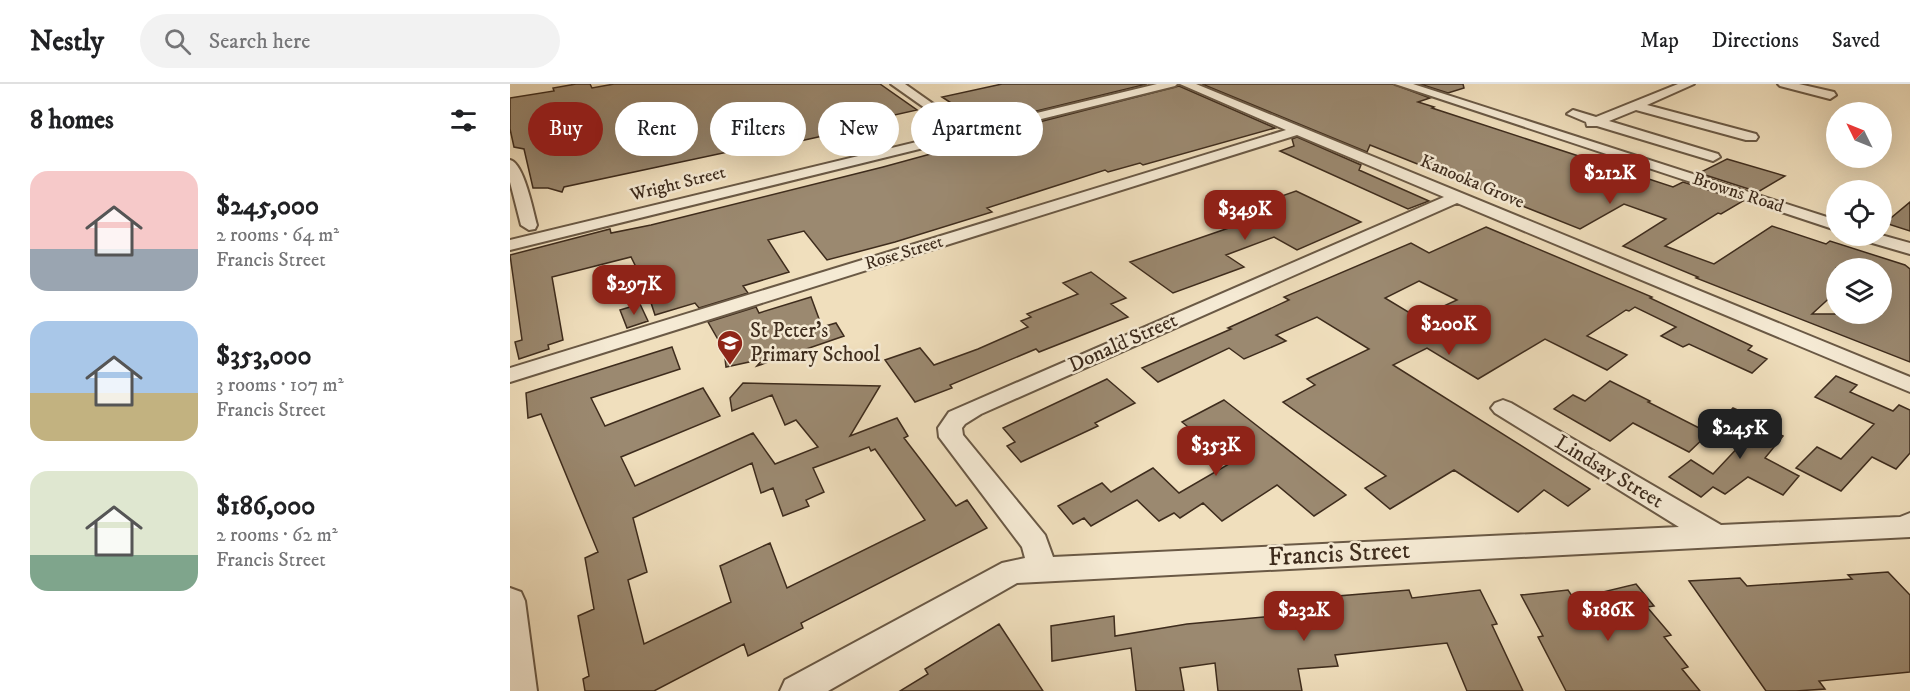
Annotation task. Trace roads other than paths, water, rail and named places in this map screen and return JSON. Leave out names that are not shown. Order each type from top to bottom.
[{"type":"street","points":[[510,230],[934,130],[949,122],[950,120],[897,84]]},
{"type":"street","name":"Wright Street","points":[[510,245],[1151,86],[1171,84]]},
{"type":"street","name":"Kanooka Grove","points":[[1186,84],[1910,385]]},
{"type":"street","name":"Browns Road","points":[[1401,84],[1826,222]]},
{"type":"street","points":[[1560,135],[1688,84]]},
{"type":"street","points":[[1784,84],[1830,95]]},
{"type":"street","points":[[1636,105],[1751,137]]},
{"type":"street","points":[[1573,114],[1713,157]]},
{"type":"street","name":"Rose Street","points":[[510,375],[1297,131]]},
{"type":"street","points":[[510,164],[514,187],[529,225]]},
{"type":"street","name":"Donald Street","points":[[1042,568],[1035,543],[951,437],[950,428],[957,418],[1457,197]]},
{"type":"street","points":[[1892,243],[1910,249]]},
{"type":"street","name":"Lindsay Street","points":[[1503,408],[1716,536]]},
{"type":"street","name":"Francis Street","points":[[797,691],[1012,571],[1908,527],[1910,524]]},
{"type":"street","points":[[510,601],[520,691]]},
{"type":"place","name":"St Peter's Primary School","points":[[730,366]]}]
